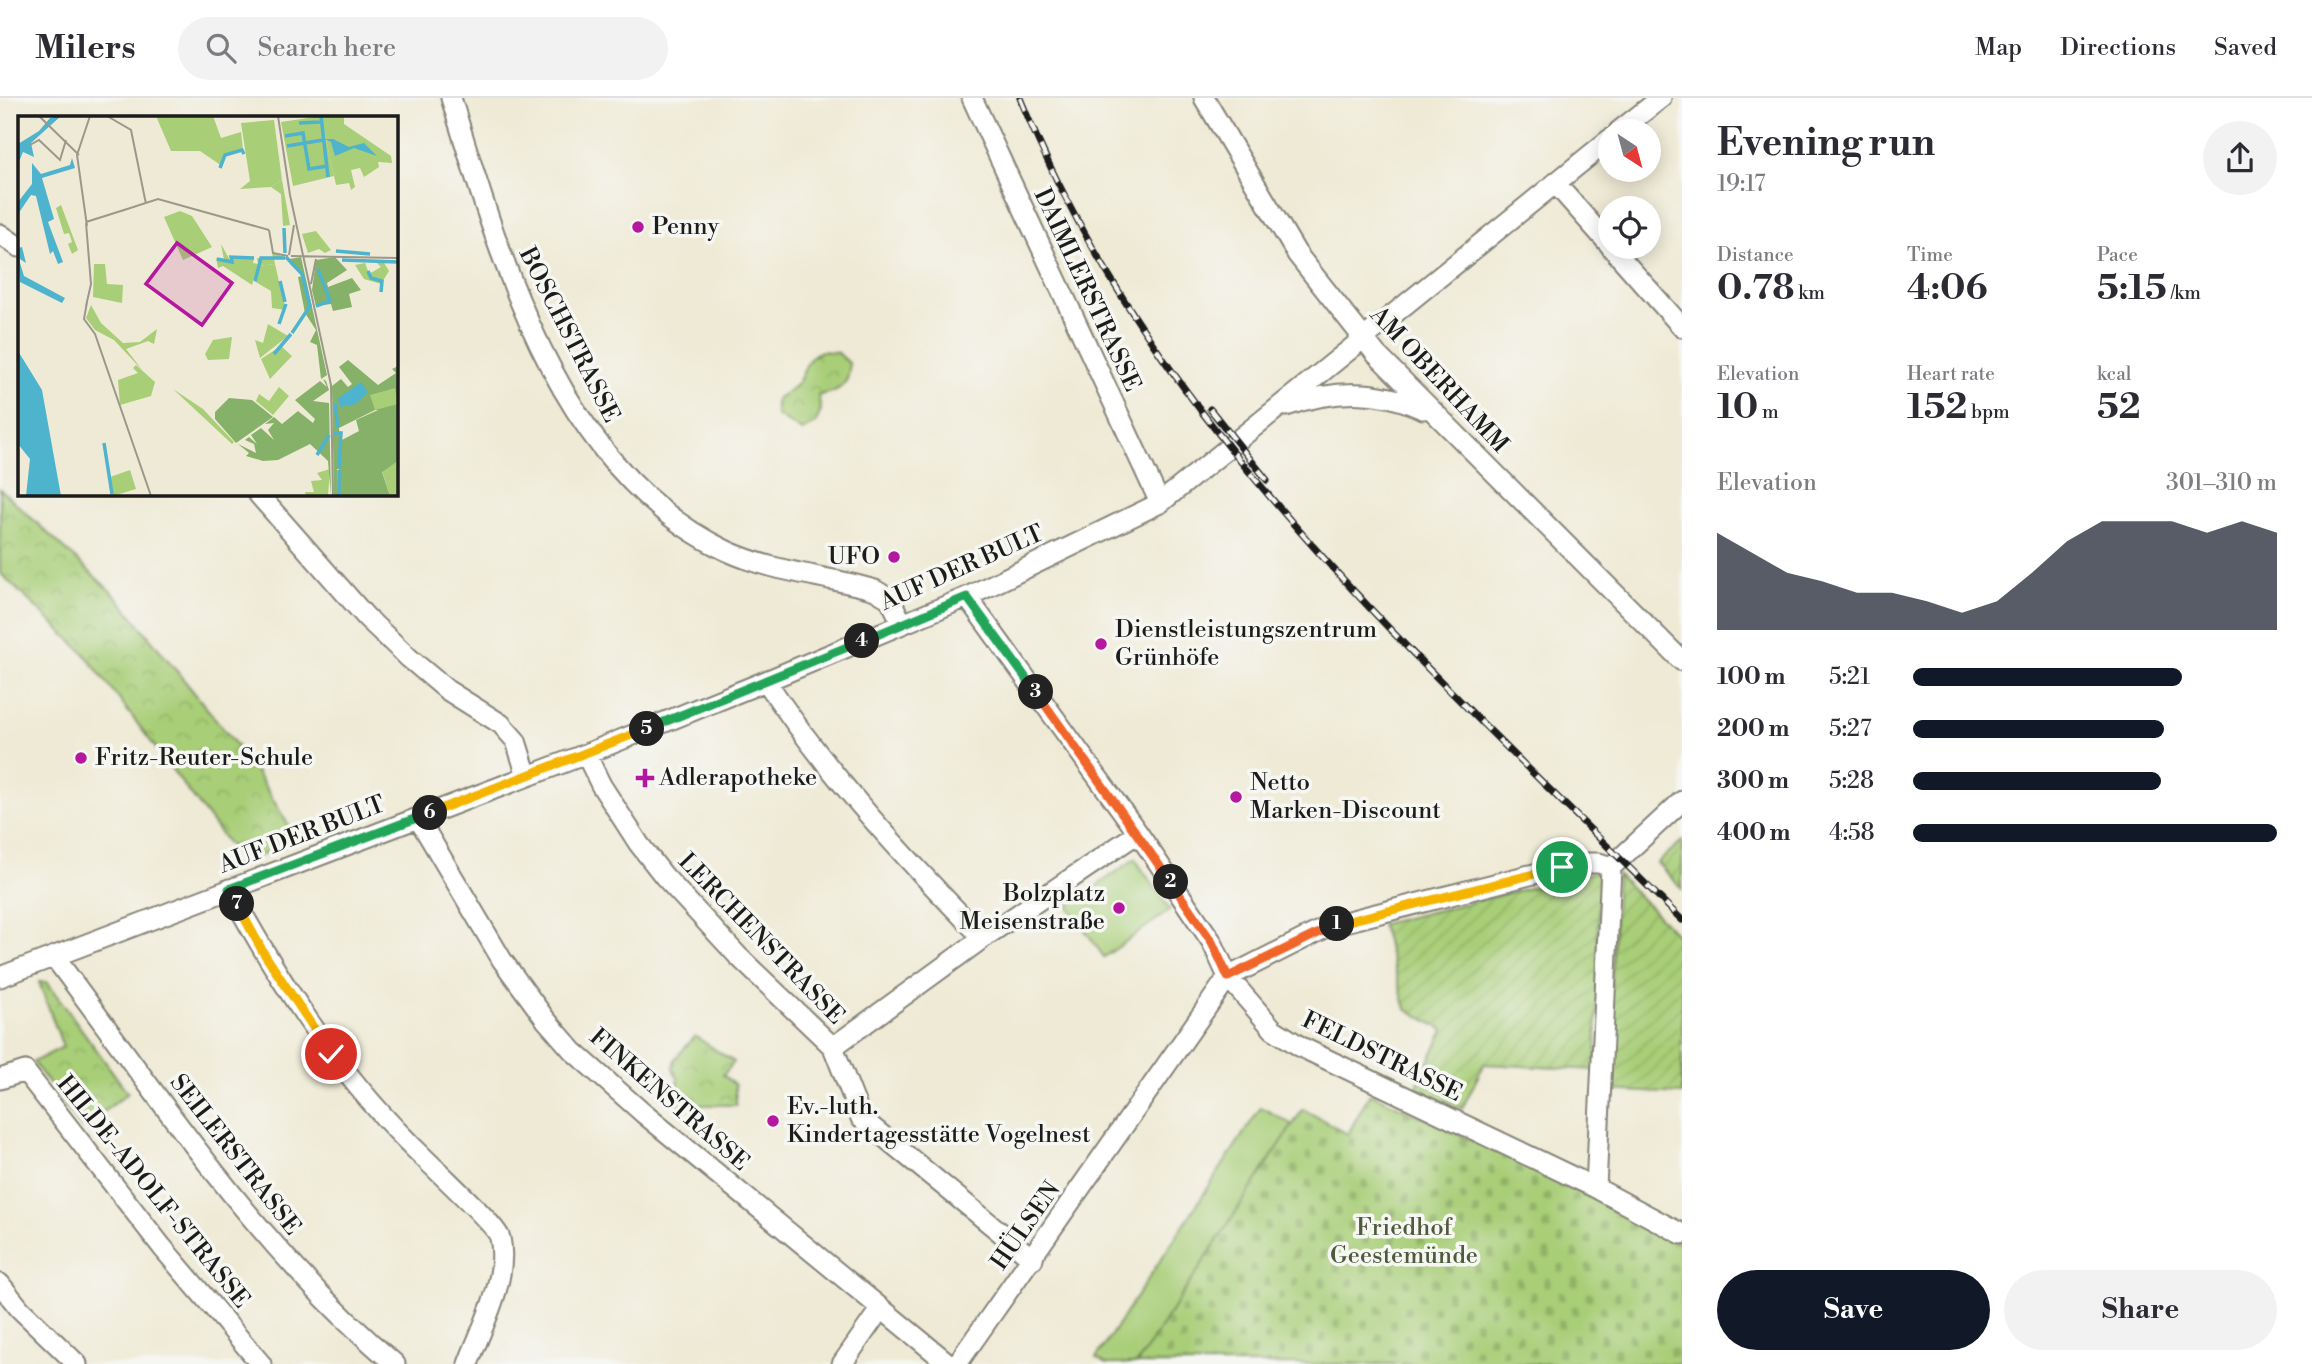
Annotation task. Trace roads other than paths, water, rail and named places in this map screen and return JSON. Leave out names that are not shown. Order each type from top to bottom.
[{"type":"street","name":"BOSCHSTRASSE","points":[[451,98],[491,230],[514,288],[556,372],[601,449],[652,502],[687,528],[724,550],[765,566],[875,590],[890,599],[902,623]]},
{"type":"street","name":"DAIMLERSTRASSE","points":[[972,98],[1160,503]]},
{"type":"street","name":"AM OBERHAMM","points":[[1204,98],[1297,254],[1363,337],[1434,414],[1682,661]]},
{"type":"street","points":[[1634,119],[1661,98]]},
{"type":"street","name":"AUF DER BULT","points":[[0,977],[586,754],[766,681],[967,597],[1160,503],[1598,149]]},
{"type":"street","points":[[1555,183],[1598,231]]},
{"type":"street","points":[[0,234],[18,246]]},
{"type":"street","points":[[1622,259],[1682,327]]},
{"type":"street","points":[[1272,411],[1312,397],[1369,393],[1400,398],[1434,414]]},
{"type":"street","points":[[259,495],[366,617],[409,658],[447,690],[501,724],[516,741],[527,776]]},
{"type":"street","name":"FELDSTRASSE","points":[[967,597],[1138,833],[1212,942],[1228,977],[1273,1029],[1301,1047],[1596,1188],[1682,1234]]},
{"type":"street","points":[[766,681],[843,786],[904,858],[983,938]]},
{"type":"street","name":"LERCHENSTRASSE","points":[[586,754],[616,808],[664,876],[720,938],[832,1047],[861,1118],[1033,1259]]},
{"type":"street","points":[[1596,1188],[1610,873],[1682,802]]},
{"type":"street","name":"FINKENSTRASSE","points":[[418,818],[502,960],[546,1020],[573,1051],[643,1113],[949,1364]]},
{"type":"street","points":[[832,1047],[983,938],[1138,833]]},
{"type":"street","points":[[1228,977],[1341,923],[1577,863],[1599,863],[1610,873]]},
{"type":"street","points":[[229,889],[263,952],[331,1054],[406,1141],[500,1234],[504,1263],[468,1364]]},
{"type":"street","name":"SEILERSTRASSE","points":[[55,958],[283,1257],[365,1339],[395,1364]]},
{"type":"street","name":"HÜLSEN","points":[[957,1364],[1228,977]]},
{"type":"street","name":"HILDE-ADOLF-STRASSE","points":[[0,1079],[25,1071],[162,1247],[261,1364]]},
{"type":"street","points":[[0,1284],[20,1309],[77,1364]]},
{"type":"street","points":[[842,1364],[881,1308]]},
{"type":"railway","points":[[1020,98],[1077,219],[1145,333],[1223,439],[1308,541],[1399,638],[1682,920]]},
{"type":"railway","points":[[1210,409],[1267,480]]},
{"type":"place","name":"Penny","points":[[638,227]]},
{"type":"place","name":"UFO","points":[[894,557]]},
{"type":"place","name":"Dienstleistungszentrum Grünhöfe","points":[[1101,644]]},
{"type":"place","name":"Fritz-Reuter-Schule","points":[[81,758]]},
{"type":"place","name":"Adlerapotheke","points":[[645,778]]},
{"type":"place","name":"Netto Marken-Discount","points":[[1236,797]]},
{"type":"place","name":"Bolzplatz Meisenstraße","points":[[1119,908]]},
{"type":"place","name":"Ev.-luth. Kindertagesstätte Vogelnest","points":[[773,1121]]},
{"type":"park label","name":"Friedhof Geestemünde","points":[[1404,1242]]}]
